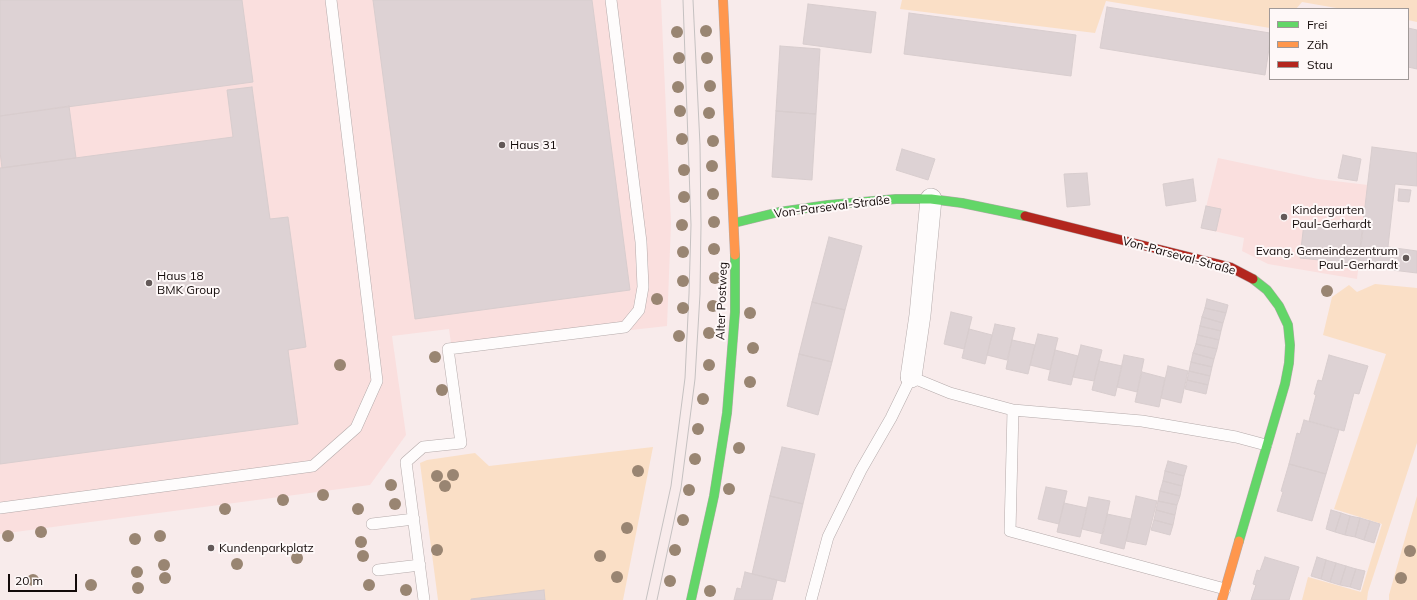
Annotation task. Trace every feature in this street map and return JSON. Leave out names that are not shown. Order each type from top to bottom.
[{"type":"street","name":"Alter Postweg","points":[[691,600],[714,496],[727,413],[735,312],[736,272],[734,223],[722,0]]},
{"type":"street","name":"Von-Parseval-Straße","points":[[734,223],[779,212],[828,205],[896,199],[962,203],[999,210],[1208,261],[1230,267],[1253,279],[1267,290],[1279,306],[1288,325],[1290,345],[1289,363],[1285,384],[1223,595]]},
{"type":"street","points":[[911,378],[920,315],[931,200]]},
{"type":"lane","points":[[0,508],[313,466],[356,428],[377,381],[331,0]]},
{"type":"lane","points":[[424,600],[406,462],[423,447],[464,442],[448,349],[625,327],[639,310],[643,287],[640,242],[611,0]]},
{"type":"lane","points":[[811,600],[828,537],[861,470],[891,418],[911,378],[950,393],[1013,410],[1142,421],[1236,437],[1266,446]]},
{"type":"lane","points":[[1013,410],[1010,531],[1223,595]]},
{"type":"lane","points":[[372,524],[414,519]]},
{"type":"lane","points":[[378,570],[420,565]]},
{"type":"shaded area","points":[[0,0],[661,0],[671,223],[667,326],[452,350],[449,329],[392,336],[406,435],[370,485],[0,534]]},
{"type":"shaded area","points":[[902,0],[1417,0],[1417,22],[1409,20],[1409,8],[1336,8],[1302,2],[1297,8],[1269,8],[1269,28],[1106,1],[1095,33],[900,9]]},
{"type":"shaded area","name":"Kindergarten Paul-Gerhardt","points":[[1218,158],[1318,179],[1368,185],[1357,279],[1268,264],[1242,251],[1244,238],[1201,228]]},
{"type":"shaded area","points":[[1375,284],[1417,288],[1417,443],[1368,592],[1367,600],[1302,600],[1308,577],[1361,592],[1382,524],[1334,509],[1386,354],[1323,335],[1332,297],[1349,285],[1357,292]]},
{"type":"shaded area","points":[[653,447],[623,600],[438,600],[420,463],[427,460],[475,453],[489,466]]},
{"type":"shaded area","points":[[1417,496],[1417,600],[1389,600],[1389,595]]},
{"type":"building","points":[[0,0],[242,0],[253,82],[0,116]]},
{"type":"building","name":"Haus 31","points":[[373,0],[592,0],[630,290],[415,319]]},
{"type":"building","points":[[808,4],[876,12],[871,53],[803,44]]},
{"type":"building","points":[[1107,7],[1269,33],[1269,49],[1265,75],[1100,48]]},
{"type":"building","points":[[909,13],[1076,35],[1071,76],[904,54]]},
{"type":"building","points":[[1409,28],[1417,30],[1417,69],[1409,67]]},
{"type":"building","points":[[780,46],[820,49],[816,114],[776,111]]},
{"type":"building","name":"Haus 18 BMK Group","points":[[252,87],[270,219],[288,217],[306,347],[288,350],[298,424],[0,464],[0,168],[233,137],[227,90]]},
{"type":"building","points":[[69,106],[76,158],[2,168],[0,152],[0,116]]},
{"type":"building","points":[[776,111],[816,114],[812,180],[772,177]]},
{"type":"building","points":[[1372,147],[1417,153],[1417,186],[1395,184],[1388,247],[1417,251],[1417,273],[1358,266]]},
{"type":"building","points":[[902,149],[935,159],[928,180],[896,170]]},
{"type":"building","points":[[1343,155],[1361,159],[1357,181],[1338,178]]},
{"type":"building","points":[[1087,173],[1090,205],[1067,207],[1064,174]]},
{"type":"building","points":[[1193,179],[1196,201],[1166,206],[1163,184]]},
{"type":"building","points":[[1399,189],[1411,190],[1409,202],[1398,201]]},
{"type":"building","points":[[1206,206],[1221,209],[1216,231],[1201,228]]},
{"type":"building","points":[[1304,223],[1363,229],[1359,264],[1300,258]]},
{"type":"building","points":[[829,237],[862,246],[845,310],[812,302]]},
{"type":"building","points":[[1207,299],[1228,305],[1226,313],[1205,308]]},
{"type":"building","points":[[812,302],[845,310],[832,362],[799,354]]},
{"type":"building","points":[[1205,308],[1226,313],[1223,323],[1202,317]]},
{"type":"building","points":[[951,312],[972,317],[964,349],[944,344]]},
{"type":"building","points":[[1202,317],[1223,323],[1221,331],[1200,326]]},
{"type":"building","points":[[995,324],[1015,328],[1007,360],[987,355]]},
{"type":"building","points":[[1200,326],[1221,331],[1219,340],[1198,335]]},
{"type":"building","points":[[969,329],[992,335],[985,364],[962,358]]},
{"type":"building","points":[[1038,334],[1058,338],[1050,370],[1030,365]]},
{"type":"building","points":[[1198,335],[1219,340],[1217,349],[1196,344]]},
{"type":"building","points":[[1012,340],[1035,345],[1028,374],[1006,369]]},
{"type":"building","points":[[1196,344],[1217,349],[1214,359],[1193,353]]},
{"type":"building","points":[[1081,345],[1102,350],[1094,381],[1073,377]]},
{"type":"building","points":[[1055,350],[1078,356],[1071,385],[1048,380]]},
{"type":"building","points":[[1193,353],[1214,359],[1212,367],[1191,362]]},
{"type":"building","points":[[799,354],[832,362],[818,415],[787,406]]},
{"type":"building","points":[[1124,355],[1144,359],[1137,392],[1117,387]]},
{"type":"building","points":[[1329,355],[1368,366],[1359,394],[1354,393],[1344,431],[1309,421],[1316,395],[1314,394],[1318,380],[1322,381]]},
{"type":"building","points":[[1099,361],[1122,366],[1115,396],[1092,390]]},
{"type":"building","points":[[1191,362],[1212,367],[1210,376],[1189,371]]},
{"type":"building","points":[[1168,366],[1188,371],[1181,403],[1161,398]]},
{"type":"building","points":[[1189,371],[1210,376],[1208,385],[1187,380]]},
{"type":"building","points":[[1142,372],[1165,378],[1159,407],[1135,402]]},
{"type":"building","points":[[1187,380],[1208,385],[1206,394],[1185,389]]},
{"type":"building","points":[[1304,420],[1339,430],[1326,474],[1289,464],[1297,433],[1300,434]]},
{"type":"building","points":[[782,447],[815,454],[803,504],[770,496]]},
{"type":"building","points":[[1168,461],[1187,466],[1184,476],[1165,471]]},
{"type":"building","points":[[1289,464],[1326,474],[1312,521],[1277,511]]},
{"type":"building","points":[[1165,471],[1184,476],[1182,486],[1163,481]]},
{"type":"building","points":[[1163,481],[1182,486],[1180,496],[1160,491]]},
{"type":"building","points":[[1046,487],[1067,491],[1059,524],[1038,519]]},
{"type":"building","points":[[1160,491],[1180,496],[1177,505],[1158,501]]},
{"type":"building","points":[[770,496],[803,504],[785,582],[752,574]]},
{"type":"building","points":[[1136,496],[1157,501],[1146,545],[1126,541]]},
{"type":"building","points":[[1089,497],[1110,501],[1103,534],[1082,529]]},
{"type":"building","points":[[1158,501],[1177,505],[1175,515],[1156,510]]},
{"type":"building","points":[[1064,503],[1087,508],[1080,537],[1057,532]]},
{"type":"building","points":[[1156,510],[1175,515],[1173,525],[1154,520]]},
{"type":"building","points":[[1331,510],[1341,513],[1335,532],[1326,529]]},
{"type":"building","points":[[1341,513],[1350,516],[1345,535],[1335,532]]},
{"type":"building","points":[[1107,514],[1131,519],[1124,549],[1100,543]]},
{"type":"building","points":[[1350,516],[1360,518],[1355,537],[1345,535]]},
{"type":"building","points":[[1360,518],[1370,521],[1364,540],[1355,537]]},
{"type":"building","points":[[1154,520],[1173,525],[1170,535],[1151,530]]},
{"type":"building","points":[[1370,521],[1380,524],[1374,543],[1364,540]]},
{"type":"building","points":[[1265,557],[1299,567],[1289,600],[1251,600],[1256,585],[1253,584],[1257,570],[1260,571]]},
{"type":"building","points":[[1317,557],[1326,560],[1321,579],[1311,576]]},
{"type":"building","points":[[1326,560],[1336,563],[1330,582],[1321,579]]},
{"type":"building","points":[[1336,563],[1346,566],[1340,585],[1330,582]]},
{"type":"building","points":[[1346,566],[1356,569],[1350,587],[1340,585]]},
{"type":"building","points":[[1356,569],[1365,571],[1360,590],[1350,587]]},
{"type":"building","points":[[745,572],[777,580],[772,600],[734,600],[737,588],[741,589]]},
{"type":"building","points":[[544,590],[545,600],[471,600],[471,599]]},
{"type":"tram line","points":[[646,600],[671,486],[685,378],[691,225],[683,0]]},
{"type":"tram line","points":[[657,600],[681,488],[695,379],[700,294],[701,225],[700,145],[693,0]]},
{"type":"traffic: fast","points":[[734,223],[779,212],[828,205],[896,199],[931,199],[962,203],[1025,216]]},
{"type":"traffic: fast","points":[[691,600],[714,496],[727,413],[735,312],[735,255]]},
{"type":"traffic: fast","points":[[1239,541],[1285,384],[1289,363],[1290,345],[1288,325],[1279,306],[1267,290],[1253,279]]},
{"type":"traffic: slow","points":[[723,0],[735,255]]},
{"type":"traffic: slow","points":[[1222,600],[1239,541]]},
{"type":"traffic: jam","points":[[1025,216],[1230,267],[1253,279]]},
{"type":"place","name":"Haus 31","points":[[502,145]]},
{"type":"place","name":"Kindergarten Paul-Gerhardt","points":[[1284,217]]},
{"type":"place","name":"Evang. Gemeindezentrum Paul-Gerhardt","points":[[1406,258]]},
{"type":"place","name":"Haus 18 BMK Group","points":[[149,283]]},
{"type":"place","name":"Kundenparkplatz","points":[[211,548]]}]
